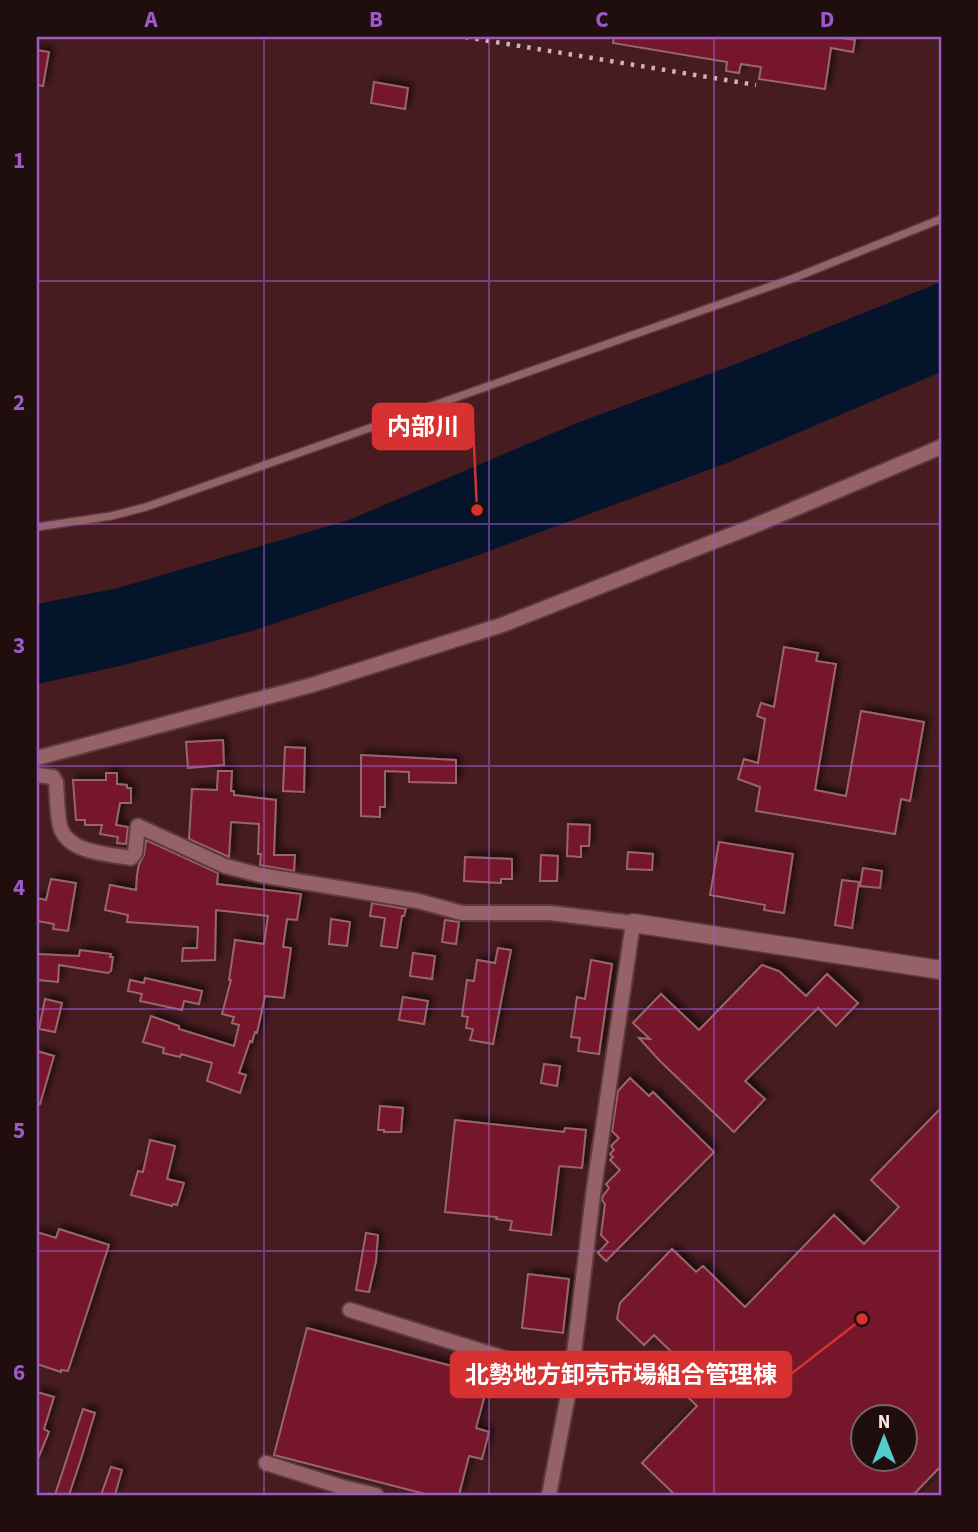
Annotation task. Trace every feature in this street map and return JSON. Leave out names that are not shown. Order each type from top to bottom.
[{"type":"street","points":[[37,758],[312,685],[502,625],[756,525],[941,447]]},
{"type":"street","points":[[37,775],[53,777],[56,782],[61,828],[69,841],[84,849],[131,858],[135,853],[138,826],[225,866],[260,875],[418,901],[462,913],[550,913],[941,970]]},
{"type":"street","points":[[549,1495],[571,1379],[593,1195],[633,923]]},
{"type":"street","points":[[350,1310],[571,1379]]},
{"type":"street","points":[[266,1463],[376,1495]]},
{"type":"lane","points":[[37,527],[111,516],[146,506],[794,278],[941,219]]},
{"type":"water","points":[[941,282],[941,372],[727,463],[470,558],[252,631],[120,666],[37,684],[37,604],[118,588],[349,520],[577,423],[736,364]]},
{"type":"building","points":[[614,37],[834,37],[855,40],[853,52],[831,48],[825,89],[759,79],[761,67],[741,64],[739,73],[726,71],[727,62],[613,43]]},
{"type":"building","points":[[37,50],[49,52],[43,86],[37,85]]},
{"type":"building","points":[[374,82],[408,88],[405,109],[371,103]]},
{"type":"building","points":[[784,647],[818,653],[816,661],[836,664],[815,790],[846,796],[861,711],[924,722],[910,801],[901,799],[895,834],[756,811],[760,787],[738,779],[744,759],[758,763],[765,719],[757,716],[761,703],[774,707]]},
{"type":"building","points":[[223,740],[224,765],[188,768],[186,742]]},
{"type":"building","points":[[285,747],[305,748],[304,792],[283,791]]},
{"type":"building","points":[[361,755],[456,760],[456,783],[409,782],[409,772],[385,771],[385,807],[380,807],[380,817],[361,816]]},
{"type":"building","points":[[218,771],[232,771],[231,791],[234,791],[234,795],[276,800],[274,855],[295,855],[294,871],[260,865],[259,824],[231,822],[229,857],[189,839],[192,789],[217,790]]},
{"type":"building","points":[[106,773],[117,773],[117,784],[131,788],[131,803],[120,803],[116,825],[128,827],[126,844],[117,843],[118,837],[100,834],[102,825],[85,825],[85,820],[76,820],[73,780],[106,780]]},
{"type":"building","points":[[568,824],[590,825],[589,846],[581,846],[581,857],[567,856]]},
{"type":"building","points":[[146,840],[218,873],[217,884],[301,894],[297,920],[287,919],[283,947],[291,948],[284,998],[265,996],[257,1033],[255,1032],[252,1042],[250,1041],[239,1073],[246,1075],[240,1093],[207,1081],[212,1063],[181,1054],[180,1057],[163,1053],[164,1048],[143,1042],[151,1016],[179,1026],[179,1029],[234,1046],[239,1025],[232,1023],[234,1017],[222,1014],[231,980],[235,940],[264,944],[268,916],[216,910],[215,960],[182,961],[183,948],[197,948],[198,927],[127,922],[128,915],[105,910],[110,885],[136,890],[139,864],[144,855]]},
{"type":"building","points":[[719,842],[793,854],[784,913],[764,910],[765,905],[710,895]]},
{"type":"building","points":[[628,852],[653,854],[652,870],[627,869]]},
{"type":"building","points":[[541,855],[558,856],[557,881],[540,881]]},
{"type":"building","points":[[465,857],[512,859],[512,879],[501,879],[501,883],[464,881]]},
{"type":"building","points":[[863,868],[882,871],[880,888],[860,886]]},
{"type":"building","points":[[51,879],[76,883],[68,931],[53,929],[54,924],[37,921],[37,898],[46,900]]},
{"type":"building","points":[[842,880],[859,882],[852,928],[835,925]]},
{"type":"building","points":[[372,903],[406,909],[402,916],[397,948],[381,946],[385,918],[370,916]]},
{"type":"building","points":[[331,919],[350,922],[347,946],[329,944]]},
{"type":"building","points":[[445,920],[459,922],[456,944],[442,942]]},
{"type":"building","points":[[498,948],[511,950],[493,1044],[470,1040],[473,1029],[466,1028],[468,1017],[462,1016],[467,980],[474,981],[477,960],[495,963]]},
{"type":"building","points":[[80,950],[111,954],[111,971],[108,973],[59,965],[58,982],[38,980],[37,954],[79,956]]},
{"type":"building","points":[[413,953],[435,956],[432,979],[410,976]]},
{"type":"building","points":[[591,960],[612,964],[599,1054],[578,1051],[580,1038],[571,1037],[577,997],[585,999]]},
{"type":"building","points":[[762,965],[779,971],[806,996],[827,974],[858,1003],[836,1026],[818,1008],[745,1081],[765,1099],[734,1132],[660,1061],[639,1038],[650,1039],[633,1023],[661,994],[699,1030]]},
{"type":"building","points":[[145,978],[202,991],[199,1004],[184,1001],[182,1010],[140,1001],[142,994],[128,991],[130,980],[144,983]]},
{"type":"building","points":[[403,997],[428,1001],[424,1024],[399,1020]]},
{"type":"building","points":[[45,999],[62,1003],[55,1032],[39,1029]]},
{"type":"building","points":[[37,1051],[54,1056],[40,1104],[37,1104]]},
{"type":"building","points":[[544,1064],[560,1066],[557,1086],[541,1083]]},
{"type":"building","points":[[630,1078],[649,1096],[653,1092],[714,1152],[606,1261],[598,1253],[608,1242],[601,1235],[605,1204],[602,1200],[609,1188],[606,1184],[620,1170],[610,1160],[613,1157],[610,1154],[614,1150],[611,1146],[619,1138],[612,1131],[618,1091]]},
{"type":"building","points":[[380,1106],[403,1108],[401,1132],[378,1130]]},
{"type":"building","points":[[941,1108],[941,1466],[913,1495],[675,1495],[642,1463],[697,1406],[672,1381],[687,1367],[654,1335],[644,1345],[617,1319],[620,1303],[672,1249],[696,1272],[703,1266],[745,1307],[834,1215],[864,1244],[899,1207],[871,1180]]},
{"type":"building","points":[[455,1120],[564,1132],[565,1128],[586,1130],[582,1168],[559,1168],[551,1235],[510,1230],[512,1221],[496,1219],[497,1217],[445,1212]]},
{"type":"building","points":[[150,1140],[175,1146],[167,1179],[184,1183],[177,1205],[131,1195],[138,1171],[143,1172]]},
{"type":"building","points":[[59,1229],[109,1245],[68,1371],[61,1372],[37,1364],[37,1232],[56,1238]]},
{"type":"building","points":[[366,1233],[378,1235],[369,1292],[356,1290]]},
{"type":"building","points":[[528,1274],[569,1279],[563,1333],[522,1328]]},
{"type":"building","points":[[307,1328],[490,1376],[476,1428],[489,1432],[482,1459],[469,1456],[459,1495],[429,1495],[274,1455]]},
{"type":"building","points":[[37,1392],[54,1397],[44,1429],[49,1432],[37,1461]]},
{"type":"building","points":[[83,1409],[95,1413],[81,1459],[69,1495],[55,1495]]},
{"type":"building","points":[[111,1467],[122,1470],[115,1495],[101,1495]]},
{"type":"railway","points":[[465,37],[756,85]]},
{"type":"place","name":"内部川","points":[[477,510]]},
{"type":"place","name":"北勢地方卸売市場組合管理棟","points":[[862,1319]]}]
